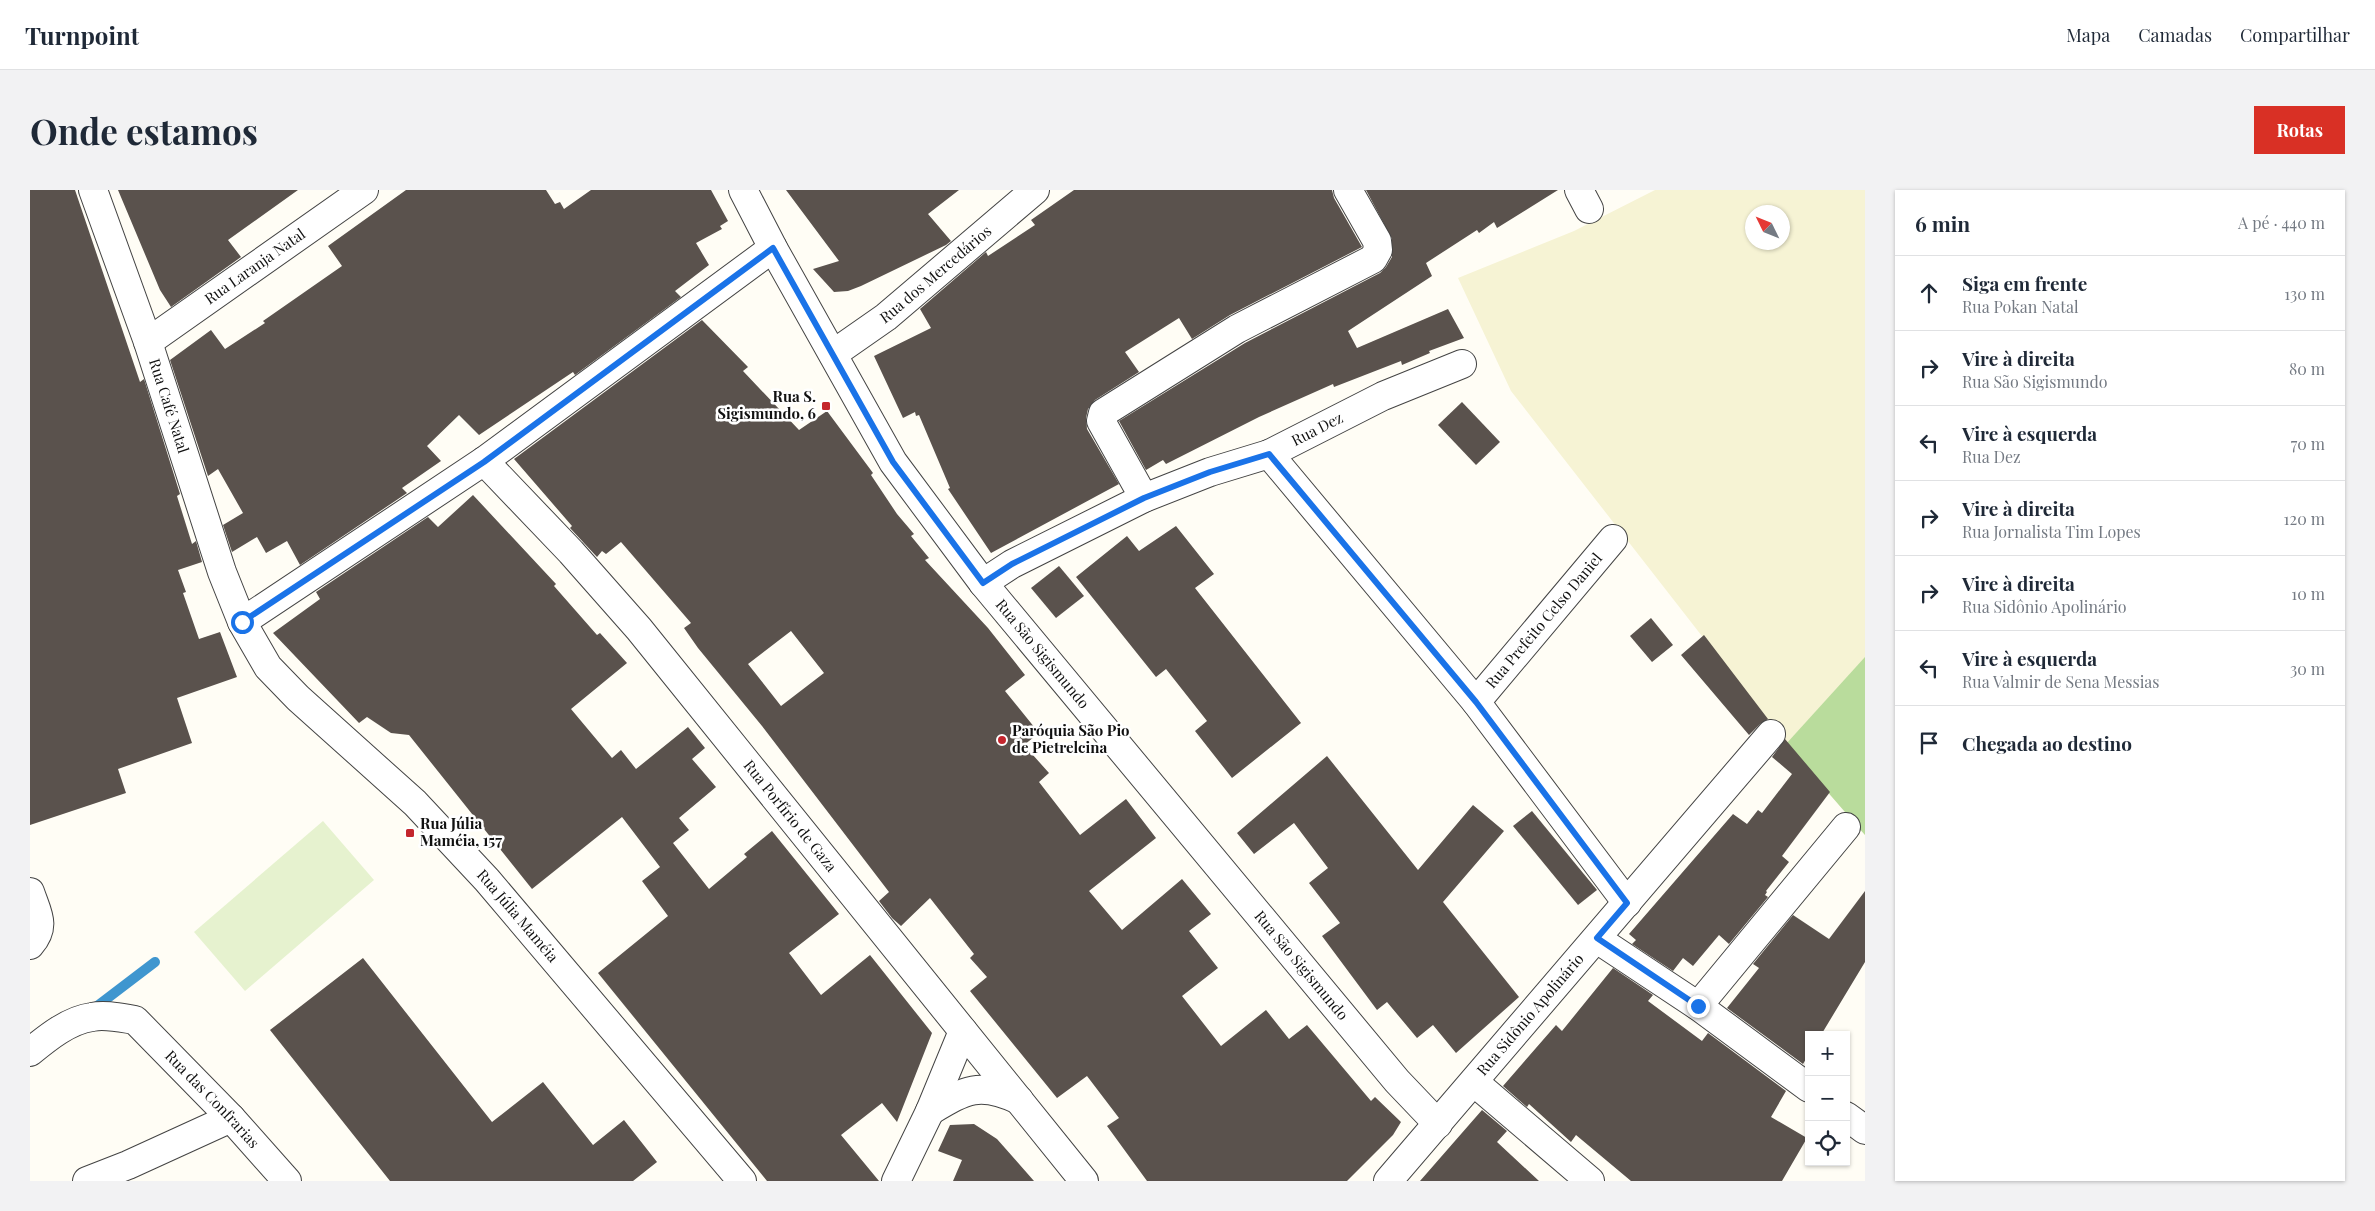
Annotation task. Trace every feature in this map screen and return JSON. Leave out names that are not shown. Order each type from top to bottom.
[{"type":"street","name":"Rua Café Natal","points":[[93,190],[148,342],[222,572],[242,622]]},
{"type":"street","name":"Rua Laranja Natal","points":[[148,342],[364,190]]},
{"type":"street","name":"Rua São Sigismundo","points":[[743,190],[773,248],[893,462],[983,583],[1397,1081],[1438,1124]]},
{"type":"street","name":"Rua dos Mercedários","points":[[833,354],[886,316],[1035,190]]},
{"type":"street","points":[[1144,498],[1101,421],[1103,413],[1237,329],[1373,259],[1378,250],[1376,241],[1348,190]]},
{"type":"street","points":[[242,622],[484,462],[773,248]]},
{"type":"street","name":"Rua Dez","points":[[983,583],[1012,564],[1144,498],[1210,472],[1269,454],[1383,396],[1462,364]]},
{"type":"street","points":[[1269,454],[1476,702],[1627,903]]},
{"type":"street","name":"Rua Porfírio de Gaza","points":[[484,462],[571,552],[639,629],[1084,1181]]},
{"type":"street","name":"Rua Prefeito Celso Daniel","points":[[1476,702],[1613,539]]},
{"type":"street","name":"Rua Júlia Maméia","points":[[242,622],[268,667],[298,698],[415,804],[487,880],[742,1181]]},
{"type":"street","name":"Rua Sidônio Apolinário","points":[[1388,1181],[1771,734]]},
{"type":"street","points":[[1698,1006],[1846,827]]},
{"type":"street","points":[[30,892],[41,924],[34,941]]},
{"type":"street","points":[[1597,938],[1698,1006],[1805,1085]]},
{"type":"street","name":"Rua das Confrarias","points":[[30,1052],[46,1038],[72,1024],[92,1017],[135,1020],[231,1118],[287,1181]]},
{"type":"street","points":[[896,1181],[930,1111],[963,1031]]},
{"type":"street","points":[[1474,1082],[1590,1181]]},
{"type":"street","points":[[930,1111],[959,1094],[972,1089],[984,1088],[1001,1092],[1019,1100]]},
{"type":"street","points":[[87,1181],[128,1166],[231,1118]]},
{"type":"street","points":[[1850,1119],[1865,1130]]},
{"type":"shaded area","points":[[1655,190],[1865,190],[1865,835],[1786,744],[1511,391],[1458,278],[1574,231]]},
{"type":"green space","points":[[1865,657],[1865,835],[1786,744]]},
{"type":"green space","points":[[323,821],[374,880],[245,991],[194,932]]},
{"type":"building","points":[[30,190],[75,190],[140,382],[144,379],[180,494],[177,496],[192,544],[196,541],[202,562],[178,570],[186,592],[183,593],[199,639],[220,632],[237,677],[177,698],[192,743],[118,769],[126,793],[30,825]]},
{"type":"building","points":[[118,190],[298,190],[228,240],[241,257],[171,307],[160,290]]},
{"type":"building","points":[[406,190],[546,190],[555,204],[560,202],[564,209],[591,190],[711,190],[728,221],[720,226],[722,229],[696,243],[709,265],[675,291],[681,297],[575,375],[573,372],[479,435],[459,415],[427,446],[441,461],[402,488],[407,493],[300,565],[287,541],[266,553],[257,537],[232,552],[223,525],[243,513],[218,469],[208,476],[170,360],[211,330],[225,349],[265,323],[263,321],[342,266],[328,246]]},
{"type":"building","points":[[786,190],[959,190],[928,214],[951,241],[861,286],[848,291],[834,292],[813,269],[839,261]]},
{"type":"building","points":[[1074,190],[1332,190],[1334,198],[1362,247],[1230,315],[1192,339],[1179,318],[1125,352],[1139,372],[1095,400],[1088,409],[1086,418],[1087,429],[1119,484],[991,553],[948,489],[950,488],[919,415],[916,416],[915,412],[903,418],[874,356],[931,328],[920,309],[986,252],[988,256],[1035,225],[1031,220]]},
{"type":"building","points":[[1366,190],[1558,190],[1497,228],[1494,222],[1479,233],[1477,230],[1426,263],[1432,276],[1348,331],[1357,348],[1448,309],[1464,338],[1429,351],[1430,353],[1402,365],[1401,361],[1334,387],[1333,384],[1259,417],[1166,464],[1163,460],[1146,470],[1119,421],[1245,343],[1380,273],[1386,267],[1392,257],[1392,239]]},
{"type":"building","points":[[702,320],[748,367],[743,371],[799,430],[827,411],[873,473],[871,475],[897,514],[914,534],[911,536],[929,558],[925,560],[988,628],[1025,675],[1005,691],[1039,733],[1024,745],[1049,773],[1039,782],[1080,835],[1126,799],[1156,838],[1089,891],[1122,930],[1182,879],[1211,914],[1189,931],[1218,968],[1182,996],[1221,1046],[1266,1010],[1289,1039],[1307,1025],[1371,1101],[1375,1097],[1401,1122],[1393,1135],[1347,1181],[1147,1181],[1107,1126],[1119,1118],[1087,1076],[1057,1098],[970,991],[987,977],[970,958],[974,954],[930,898],[901,926],[892,918],[879,901],[889,892],[762,726],[698,648],[684,628],[691,623],[621,542],[606,554],[602,551],[597,557],[570,528],[572,526],[514,459]],"holes":[[[791,631],[824,673],[781,706],[748,664]]]},
{"type":"building","points":[[1462,402],[1500,442],[1476,465],[1438,425]]},
{"type":"building","points":[[473,495],[556,584],[554,586],[597,635],[600,633],[627,663],[571,709],[612,758],[621,750],[636,769],[688,727],[705,748],[692,759],[716,787],[679,818],[689,830],[673,843],[709,889],[747,857],[744,854],[772,831],[839,914],[789,953],[821,995],[870,955],[932,1033],[897,1122],[882,1103],[841,1135],[879,1181],[767,1181],[598,973],[668,916],[642,881],[660,867],[622,817],[532,889],[409,735],[391,733],[367,717],[359,723],[273,633],[320,599],[316,592],[428,517],[438,527]]},
{"type":"building","points":[[1176,526],[1214,574],[1195,588],[1301,723],[1232,778],[1195,731],[1207,721],[1166,669],[1156,677],[1076,577],[1127,536],[1139,551]]},
{"type":"building","points":[[1059,566],[1084,596],[1056,618],[1031,588]]},
{"type":"building","points":[[1651,618],[1673,645],[1652,662],[1630,636]]},
{"type":"building","points":[[1704,635],[1768,719],[1749,735],[1681,655]]},
{"type":"building","points":[[1785,739],[1830,792],[1782,856],[1789,862],[1766,891],[1765,895],[1768,897],[1729,944],[1719,935],[1693,966],[1683,958],[1673,971],[1632,944],[1636,940],[1629,934],[1733,814],[1747,824],[1758,810],[1762,813],[1792,774],[1772,757]]},
{"type":"building","points":[[1327,756],[1418,870],[1473,805],[1504,831],[1443,902],[1519,997],[1456,1053],[1433,1025],[1417,1038],[1387,1002],[1377,1010],[1322,936],[1340,923],[1309,883],[1328,868],[1294,823],[1254,854],[1237,833]]},
{"type":"building","points":[[1532,811],[1597,890],[1578,905],[1513,826]]},
{"type":"building","points":[[1865,891],[1865,962],[1823,1031],[1805,1031],[1805,1061],[1803,1064],[1727,1008],[1759,968],[1753,964],[1793,915],[1829,939]]},
{"type":"building","points":[[363,958],[492,1122],[543,1082],[593,1145],[624,1120],[657,1162],[633,1181],[390,1181],[270,1030]]},
{"type":"building","points":[[1613,968],[1653,995],[1648,1001],[1702,1041],[1708,1033],[1786,1091],[1771,1117],[1805,1137],[1805,1141],[1782,1181],[1631,1181],[1576,1135],[1571,1142],[1529,1104],[1527,1107],[1503,1086],[1556,1025],[1562,1031]]},
{"type":"building","points":[[1482,1110],[1507,1131],[1497,1142],[1539,1181],[1420,1181]]},
{"type":"building","points":[[974,1124],[997,1139],[1034,1181],[953,1181],[962,1160],[938,1151],[950,1125]]},
{"type":"waterway","points":[[92,1010],[155,962]]},
{"type":"place","name":"Rua S. Sigismundo, 6","points":[[826,406]]},
{"type":"place","name":"Paróquia São Pio de Pietrelcina","points":[[1002,740]]},
{"type":"place","name":"Rua Júlia Maméia, 157","points":[[410,833]]},
{"type":"route","points":[[242,622],[484,462],[773,248],[893,462],[983,583],[1012,564],[1144,498],[1210,472],[1269,454],[1476,702],[1627,903],[1597,938],[1698,1006]]}]
